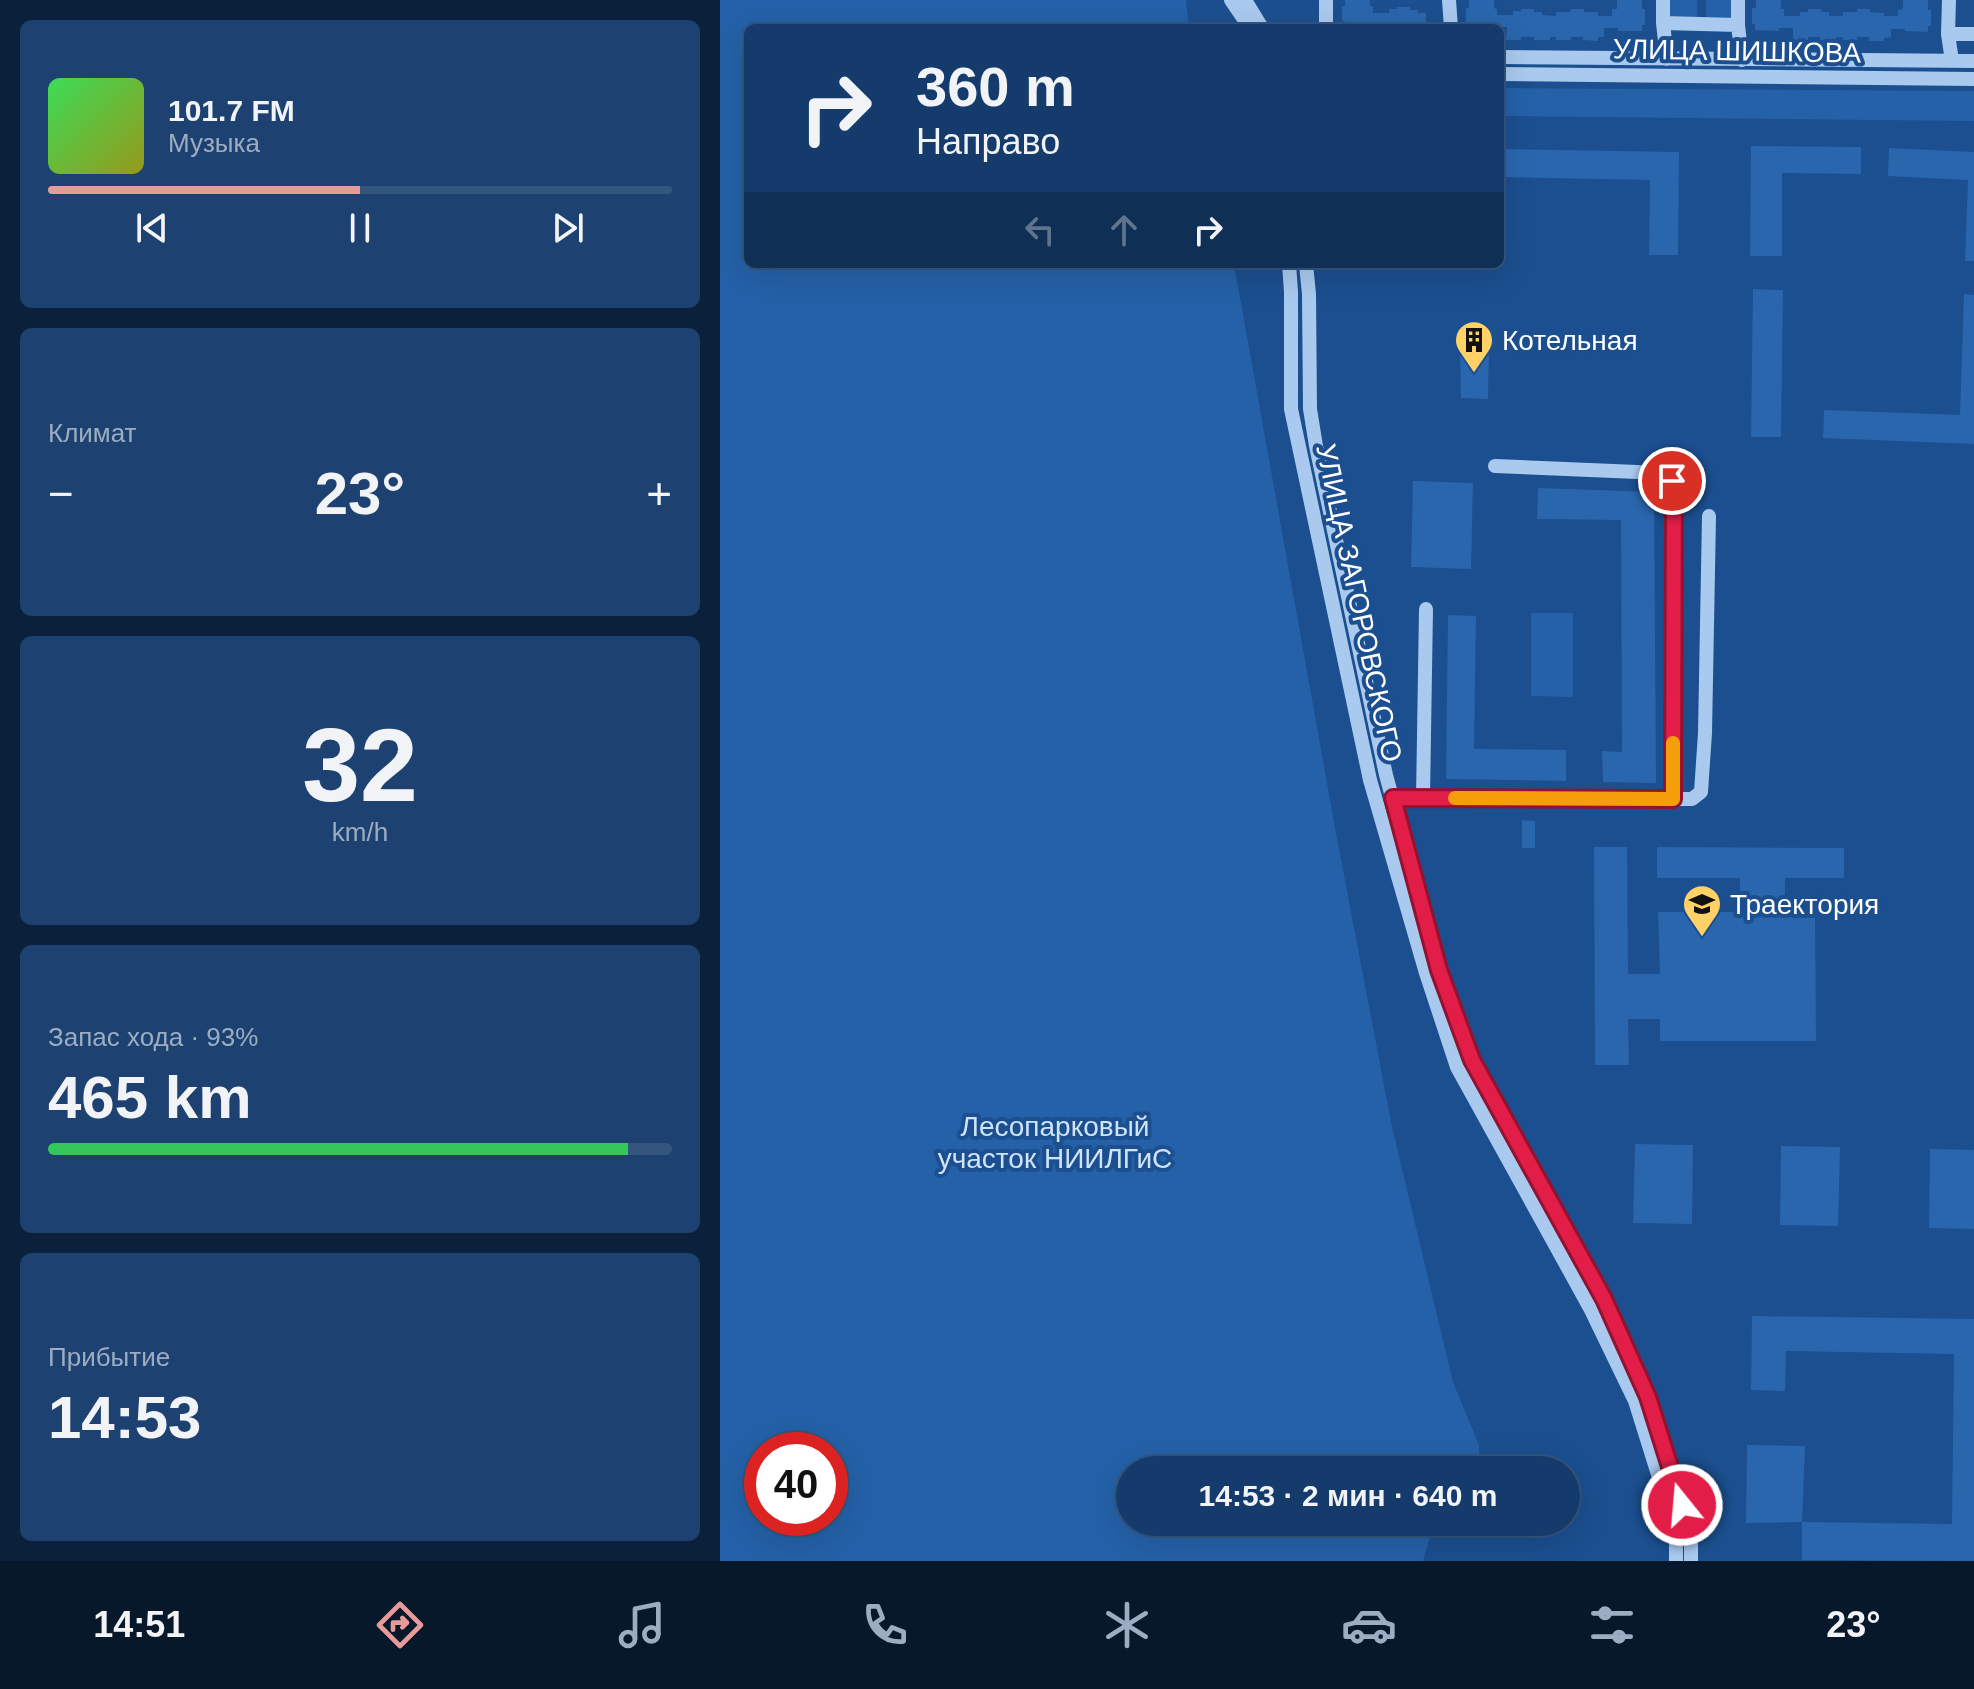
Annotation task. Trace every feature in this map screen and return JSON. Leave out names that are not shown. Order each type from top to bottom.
[{"type":"street","points":[[1235,0],[1248,24]]},
{"type":"street","points":[[1235,0],[1258,24]]},
{"type":"street","points":[[1326,0],[1326,24]]},
{"type":"street","points":[[1449,0],[1451,24]]},
{"type":"street","points":[[1663,0],[1667,59]]},
{"type":"street","points":[[1738,0],[1742,60]]},
{"type":"street","points":[[1949,0],[1948,34],[1952,61]]},
{"type":"street","points":[[1663,23],[1738,25]]},
{"type":"street","points":[[1948,34],[1974,34]]},
{"type":"street","name":"УЛИЦА ШИШКОВА","points":[[1504,57],[1974,61]]},
{"type":"street","name":"УЛИЦА ШИШКОВА","points":[[1504,74],[1974,79]]},
{"type":"street","name":"УЛИЦА ЗАГОРОВСКОГО","points":[[1289,268],[1291,409],[1370,780],[1426,973],[1457,1067],[1590,1308],[1635,1401],[1676,1532],[1676,1561]]},
{"type":"street","name":"УЛИЦА ЗАГОРОВСКОГО","points":[[1306,268],[1310,409],[1393,798],[1439,970],[1472,1060],[1604,1299],[1648,1397],[1691,1533],[1691,1561]]},
{"type":"street","points":[[1495,466],[1661,473],[1672,481],[1673,799]]},
{"type":"street","points":[[1393,798],[1692,799],[1701,792],[1709,516]]},
{"type":"street","points":[[1423,798],[1426,609]]},
{"type":"green space","name":"Лесопарковый участок НИИЛГиС","points":[[720,0],[1186,0],[1189,24],[744,24],[744,268],[1235,268],[1392,1127],[1453,1382],[1479,1445],[1479,1456],[1116,1456],[1116,1536],[1430,1536],[1423,1561],[720,1561]]},
{"type":"green space","points":[[1663,0],[1697,0],[1697,24],[1663,23]]},
{"type":"green space","points":[[1706,0],[1738,0],[1738,25],[1706,24]]},
{"type":"green space","points":[[1504,88],[1974,91],[1974,121],[1504,116]]},
{"type":"green space","points":[[1531,613],[1573,613],[1573,697],[1531,696]]},
{"type":"building","points":[[1345,0],[1370,0],[1373,13],[1389,13],[1389,9],[1410,7],[1418,13],[1426,13],[1426,24],[1345,24],[1342,21],[1342,6],[1345,6]]},
{"type":"building","points":[[1469,0],[1494,0],[1497,15],[1513,15],[1513,11],[1534,9],[1542,15],[1556,16],[1556,12],[1584,9],[1584,12],[1598,12],[1598,16],[1612,16],[1612,9],[1617,9],[1617,0],[1642,0],[1645,25],[1642,25],[1642,31],[1604,28],[1604,37],[1598,37],[1598,41],[1583,40],[1583,37],[1571,37],[1571,40],[1521,37],[1521,40],[1506,40],[1507,27],[1504,24],[1466,23],[1466,8],[1469,8]]},
{"type":"building","points":[[1756,0],[1781,0],[1784,16],[1800,16],[1800,12],[1808,12],[1808,9],[1821,9],[1821,12],[1829,12],[1829,16],[1843,16],[1843,12],[1870,9],[1870,12],[1884,13],[1884,16],[1898,16],[1898,10],[1903,9],[1903,0],[1928,0],[1931,26],[1928,26],[1928,32],[1891,29],[1891,37],[1884,38],[1884,41],[1869,41],[1869,37],[1857,37],[1857,40],[1808,37],[1808,40],[1793,40],[1793,28],[1755,30],[1752,8],[1756,8]]},
{"type":"building","points":[[1751,146],[1861,147],[1861,174],[1782,173],[1782,256],[1750,256]]},
{"type":"building","points":[[1889,148],[1974,152],[1974,261],[1965,261],[1968,180],[1888,176]]},
{"type":"building","points":[[1504,149],[1679,152],[1678,255],[1649,255],[1650,180],[1504,177]]},
{"type":"building","points":[[1753,289],[1783,290],[1781,437],[1751,437]]},
{"type":"building","points":[[1964,294],[1974,295],[1974,444],[1823,438],[1824,410],[1960,415]]},
{"type":"building","name":"Котельная","points":[[1460,347],[1489,349],[1488,399],[1461,398]]},
{"type":"building","points":[[1413,481],[1473,483],[1471,569],[1411,567]]},
{"type":"building","points":[[1538,488],[1654,492],[1656,783],[1603,782],[1602,751],[1622,752],[1621,520],[1537,519]]},
{"type":"building","points":[[1448,615],[1476,616],[1474,749],[1566,750],[1566,781],[1446,779]]},
{"type":"building","points":[[1522,820],[1535,821],[1535,848],[1522,848]]},
{"type":"building","points":[[1594,847],[1627,847],[1628,974],[1660,974],[1658,912],[1740,912],[1740,878],[1657,878],[1657,847],[1844,848],[1844,878],[1785,878],[1785,912],[1815,912],[1816,1041],[1660,1041],[1660,1019],[1628,1019],[1629,1065],[1595,1065]]},
{"type":"building","points":[[1635,1144],[1693,1145],[1692,1224],[1633,1223]]},
{"type":"building","points":[[1781,1146],[1840,1147],[1838,1226],[1780,1225]]},
{"type":"building","points":[[1930,1149],[1974,1150],[1974,1229],[1929,1228]]},
{"type":"building","points":[[1752,1316],[1974,1319],[1974,1561],[1802,1560],[1802,1522],[1952,1524],[1954,1354],[1786,1351],[1785,1391],[1751,1390]]},
{"type":"building","points":[[1747,1445],[1805,1446],[1802,1522],[1746,1523]]},
{"type":"slow traffic","points":[[1455,798],[1673,799],[1673,743]]},
{"type":"place","name":"Котельная","points":[[1474,374]]},
{"type":"place","name":"Траектория","points":[[1702,938]]},
{"type":"route","points":[[1672,481],[1673,799],[1393,798],[1439,970],[1472,1060],[1604,1299],[1648,1397],[1682,1505]]}]
